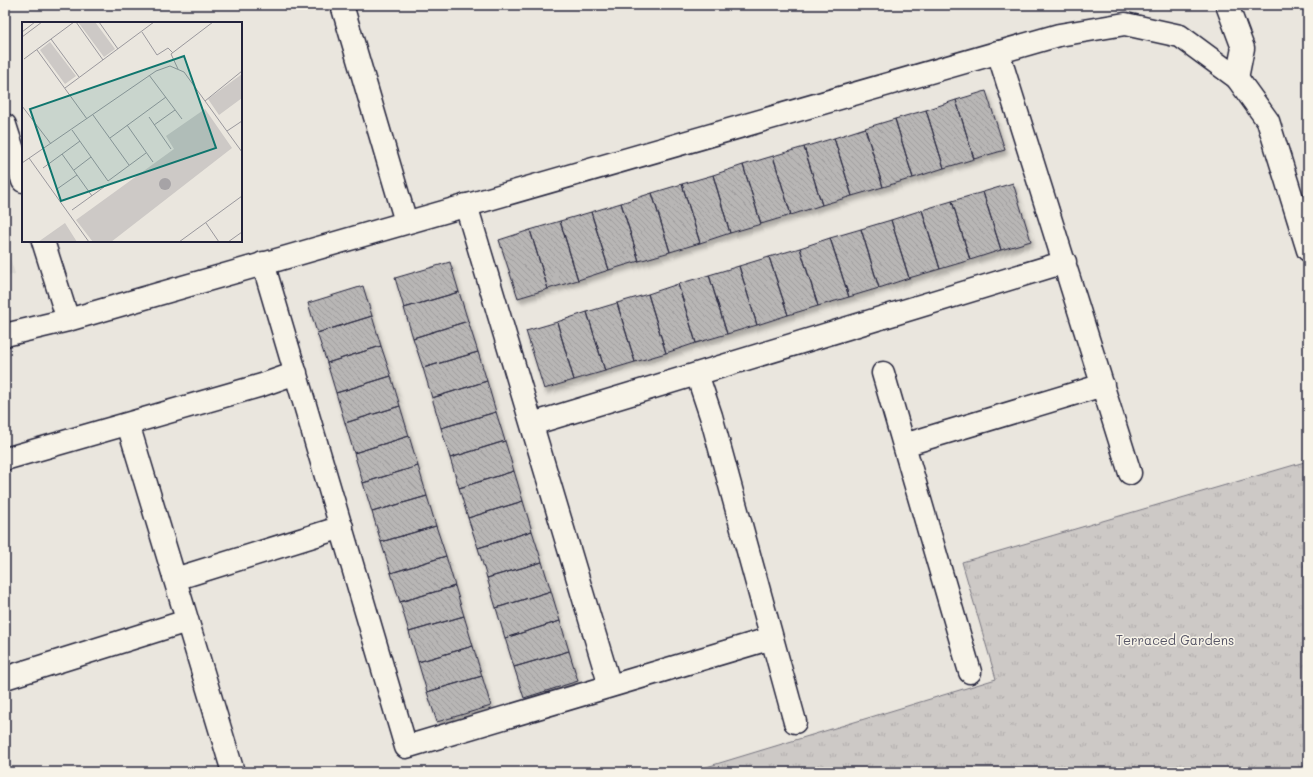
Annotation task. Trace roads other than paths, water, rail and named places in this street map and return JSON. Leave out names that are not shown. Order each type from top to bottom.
[{"type":"street","points":[[342,5],[406,222]]},
{"type":"street","points":[[1227,5],[1242,48],[1237,78]]},
{"type":"street","points":[[5,335],[68,320],[1059,34],[1125,24],[1180,36],[1237,78],[1268,121],[1308,250]]},
{"type":"street","points":[[998,52],[1130,473]]},
{"type":"street","points":[[5,126],[22,178]]},
{"type":"street","points":[[466,206],[610,686]]},
{"type":"street","points":[[43,242],[68,320]]},
{"type":"street","points":[[532,424],[1065,262]]},
{"type":"street","points":[[263,263],[406,747],[772,638]]},
{"type":"street","points":[[5,460],[262,385],[296,373]]},
{"type":"street","points":[[883,373],[970,672]]},
{"type":"street","points":[[697,374],[711,416],[794,722]]},
{"type":"street","points":[[904,445],[1103,385]]},
{"type":"street","points":[[128,424],[233,772]]},
{"type":"street","points":[[175,579],[342,527]]},
{"type":"street","points":[[5,678],[187,621]]},
{"type":"park label","name":"Terraced Gardens","points":[[1175,639]]}]
